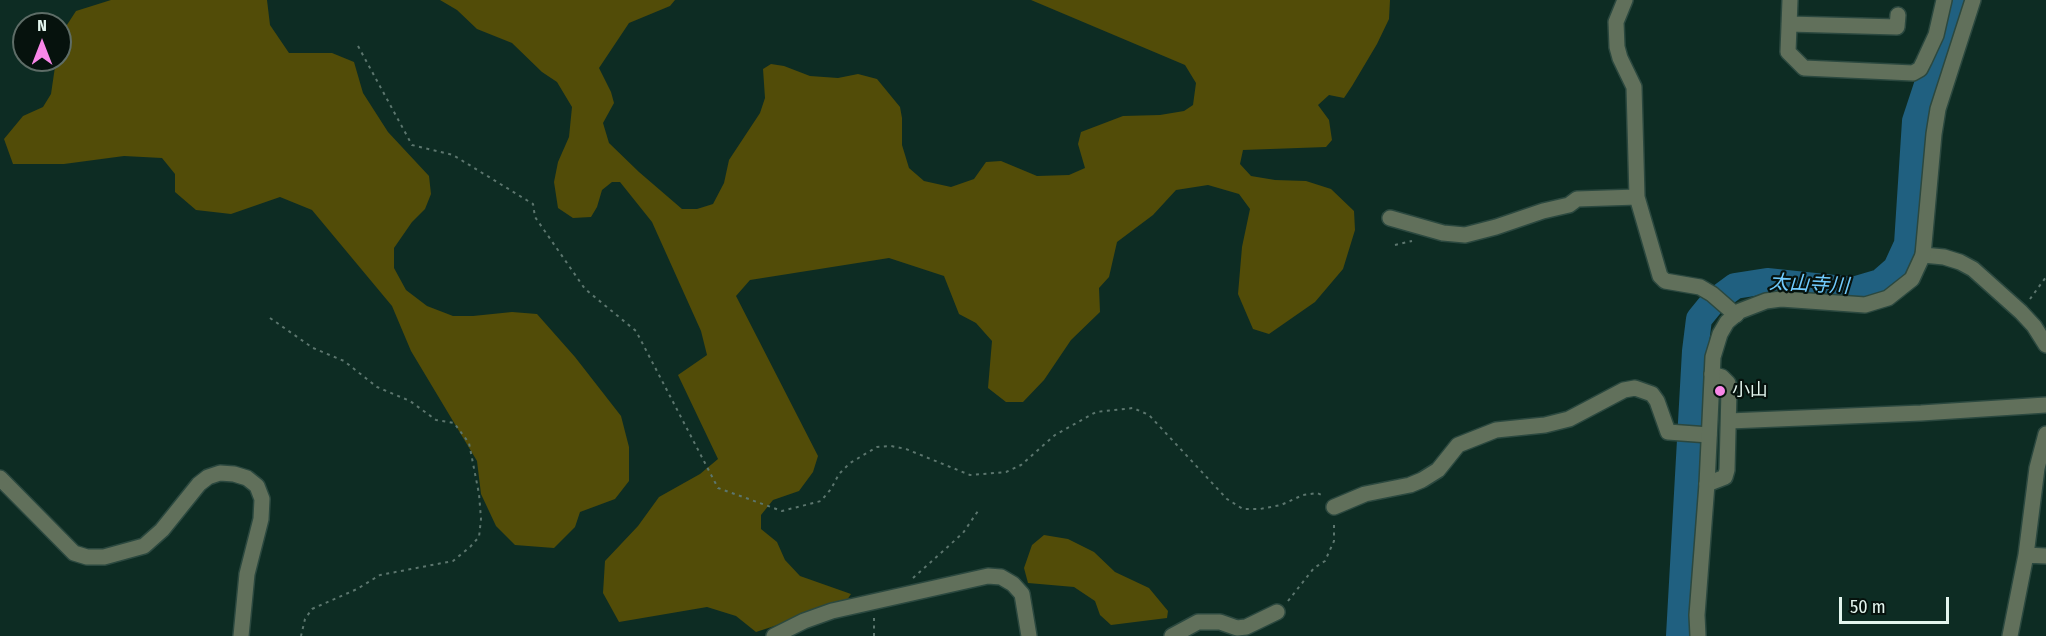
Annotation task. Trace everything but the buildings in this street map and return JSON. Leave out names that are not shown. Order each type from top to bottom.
[{"type":"street","points":[[1625,0],[1616,22],[1616,34],[1620,58],[1634,87],[1637,196],[1660,276],[1665,281],[1700,287],[1712,294],[1736,315]]},
{"type":"street","points":[[1790,0],[1788,52],[1804,68],[1913,73],[1920,69],[1936,35],[1944,0]]},
{"type":"street","points":[[1698,636],[1697,615],[1707,484],[1699,435],[1712,374],[1713,357],[1720,334],[1727,322],[1736,315],[1753,305],[1766,301],[1781,299],[1865,305],[1888,298],[1912,279],[1923,255],[1938,109],[1973,0]]},
{"type":"street","points":[[1789,24],[1897,27],[1898,15]]},
{"type":"street","points":[[1390,218],[1443,233],[1465,235],[1569,205],[1577,199],[1637,196]]},
{"type":"street","points":[[1923,255],[1960,261],[1973,269],[2021,312],[2034,326],[2046,345]]},
{"type":"street","points":[[1707,484],[1725,477],[1727,470],[1728,384],[1722,377],[1712,374]]},
{"type":"street","points":[[1334,507],[1365,494],[1410,485],[1422,480],[1438,470],[1458,445],[1496,430],[1545,425],[1569,419],[1624,390],[1635,388],[1652,394],[1657,401],[1668,432],[1699,435]]},
{"type":"street","points":[[1729,421],[2046,405]]},
{"type":"street","points":[[2010,636],[2026,555],[2037,468],[2046,434]]},
{"type":"street","points":[[0,478],[74,553],[87,557],[104,557],[144,546],[162,530],[199,484],[208,477],[220,473],[247,478],[257,486],[262,499],[261,519],[247,574],[241,636]]},
{"type":"street","points":[[2026,555],[2046,556]]},
{"type":"street","points":[[774,636],[804,621],[832,611],[988,576],[1007,581],[1022,594],[1029,636]]},
{"type":"street","points":[[1172,636],[1198,622],[1220,622],[1237,628],[1246,627],[1278,612]]},
{"type":"street","points":[[1255,636],[1275,621],[1278,612]]},
{"type":"path","points":[[358,46],[412,145],[453,154],[533,204],[536,217],[585,289],[636,331],[718,488],[782,511],[821,501],[839,474],[850,463],[877,447],[891,446],[906,449],[970,475],[1006,472],[1021,465],[1055,435],[1096,412],[1133,408],[1149,415],[1227,499],[1243,509],[1260,509],[1303,495],[1317,493],[1326,497],[1334,507],[1334,541],[1325,561],[1314,568],[1278,612]]},
{"type":"path","points":[[2021,312],[2046,277]]},
{"type":"path","points":[[270,318],[313,348],[344,361],[377,387],[410,401],[436,420],[454,423],[468,443],[479,494],[481,519],[479,537],[470,548],[453,561],[380,575],[357,589],[312,609],[304,620],[301,636]]},
{"type":"path","points":[[906,584],[963,533],[980,508]]},
{"type":"path","points":[[874,616],[874,636]]},
{"type":"shaded area","points":[[111,0],[267,0],[270,25],[289,53],[332,53],[354,62],[363,93],[388,132],[429,176],[431,194],[425,209],[412,222],[394,248],[394,268],[406,290],[427,306],[453,316],[512,312],[537,314],[575,357],[621,416],[629,447],[629,481],[615,499],[580,512],[575,527],[554,548],[515,545],[496,526],[481,494],[477,461],[411,351],[392,306],[312,210],[280,197],[231,214],[196,210],[175,192],[175,174],[162,158],[124,156],[64,164],[13,164],[4,139],[23,116],[43,107],[51,94],[54,72],[72,72],[72,17],[76,11]]},
{"type":"shaded area","points":[[440,0],[675,0],[670,6],[629,23],[599,68],[614,103],[603,123],[609,143],[639,172],[682,209],[697,209],[713,204],[724,183],[729,160],[760,113],[765,98],[763,69],[771,64],[784,66],[810,76],[838,78],[858,74],[877,79],[900,107],[902,145],[909,168],[924,181],[951,187],[974,179],[986,162],[1001,161],[1037,176],[1069,175],[1085,168],[1078,144],[1081,132],[1123,116],[1160,115],[1184,111],[1193,105],[1196,83],[1185,65],[1031,0],[1390,0],[1389,19],[1377,44],[1344,98],[1329,95],[1318,105],[1329,120],[1332,140],[1326,147],[1243,150],[1240,164],[1251,176],[1275,180],[1306,181],[1331,189],[1354,211],[1355,230],[1343,269],[1315,302],[1269,334],[1253,329],[1238,294],[1242,247],[1250,209],[1239,194],[1208,185],[1176,190],[1153,215],[1117,242],[1109,277],[1099,288],[1100,312],[1071,340],[1044,380],[1023,402],[1006,402],[988,388],[992,341],[976,323],[959,314],[944,276],[889,258],[750,280],[736,296],[818,456],[813,472],[799,491],[773,500],[761,515],[761,529],[777,542],[785,560],[800,576],[851,594],[845,603],[756,632],[736,616],[707,607],[619,622],[603,593],[605,561],[638,526],[659,497],[700,474],[718,459],[678,375],[707,355],[701,331],[652,222],[620,182],[612,182],[602,190],[591,217],[573,218],[558,208],[554,182],[558,162],[569,137],[572,107],[557,82],[542,72],[512,43],[477,29],[457,10]]},
{"type":"shaded area","points":[[1044,535],[1068,539],[1094,552],[1115,572],[1149,588],[1168,611],[1167,618],[1111,625],[1100,615],[1095,601],[1074,587],[1028,583],[1024,568],[1032,545]]},
{"type":"waterway","name":"太山寺川","points":[[1679,636],[1695,351],[1699,319],[1712,303],[1735,286],[1767,281],[1853,290],[1880,282],[1896,268],[1907,244],[1915,121],[1953,0]]},
{"type":"place","name":"小山","points":[[1720,391]]}]
